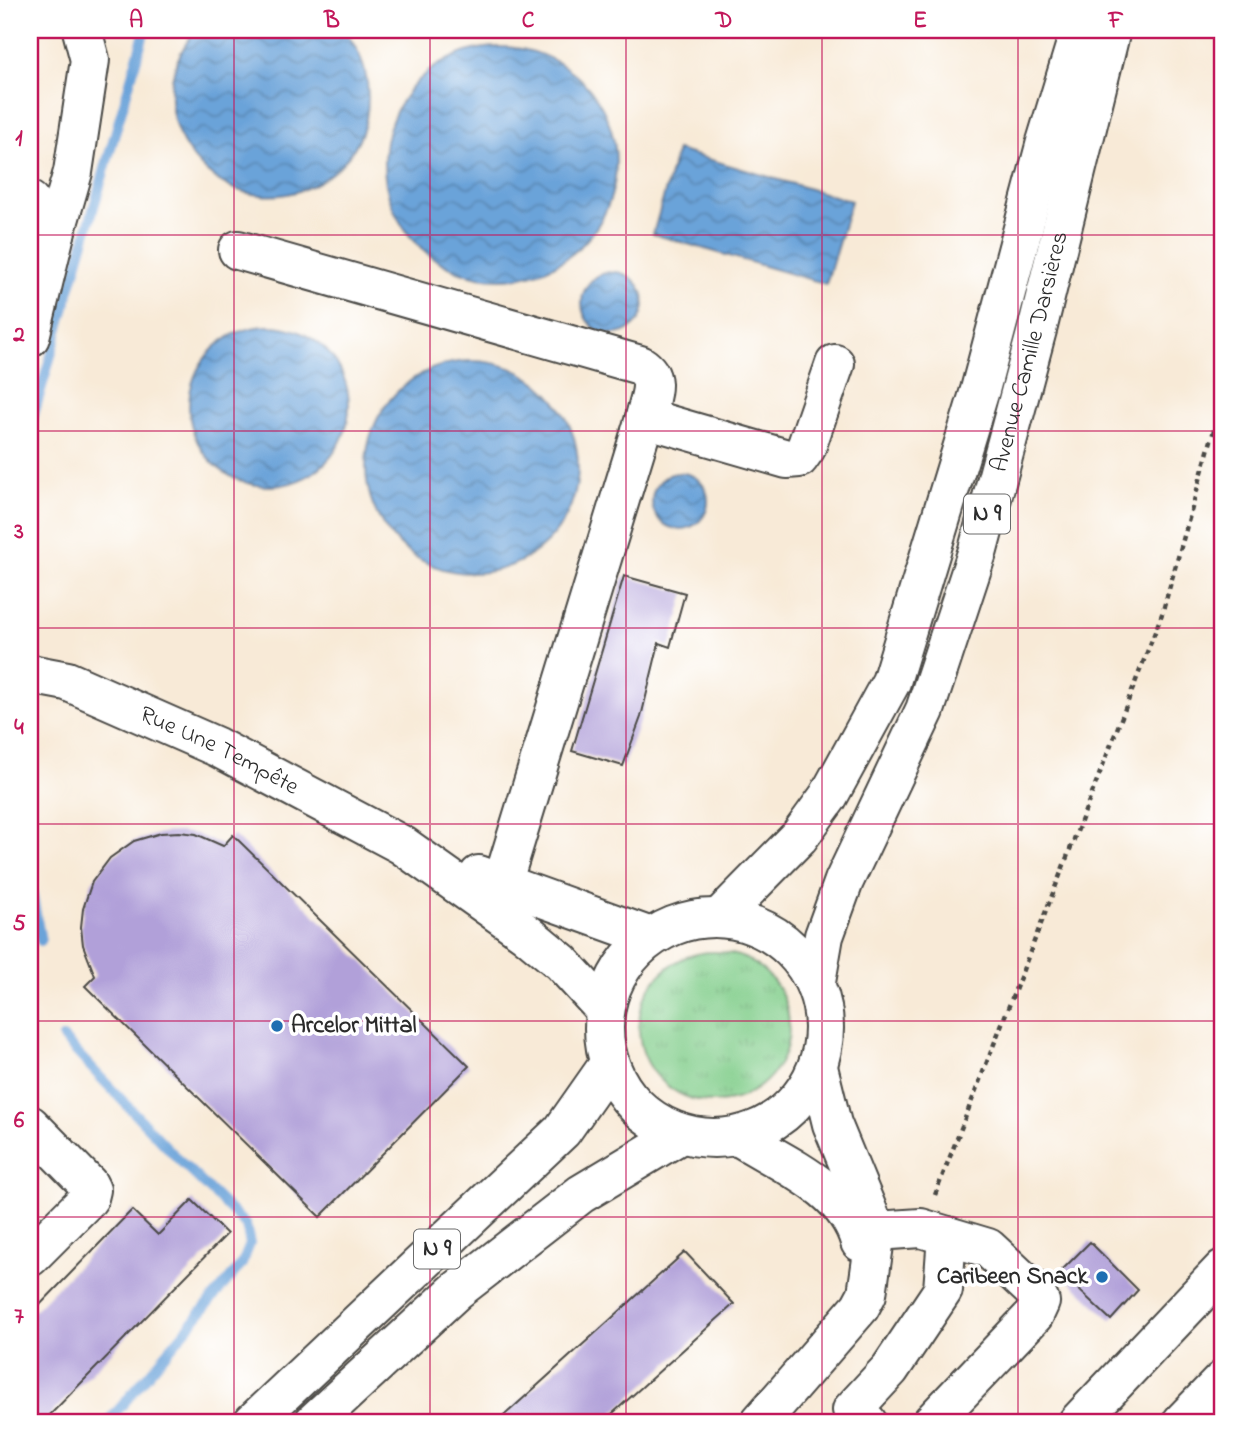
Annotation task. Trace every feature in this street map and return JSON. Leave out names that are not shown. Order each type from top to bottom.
[{"type":"main road","points":[[30,337],[73,172],[89,60],[82,30]]},
{"type":"main road","name":"Avenue Camille Darsières","points":[[720,917],[799,837],[828,797],[891,682],[980,390],[1046,142],[1080,30]]},
{"type":"main road","name":"Avenue Camille Darsières","points":[[816,982],[824,936],[844,881],[925,710],[978,550],[1038,326],[1111,30]]},
{"type":"main road","points":[[30,201],[55,234]]},
{"type":"main road","points":[[238,250],[640,365],[649,371],[653,380],[645,418],[502,884]]},
{"type":"main road","points":[[645,418],[787,459],[799,458],[806,449],[835,364]]},
{"type":"main road","name":"Rue Une Tempête","points":[[30,674],[67,681],[217,747],[402,845],[651,937]]},
{"type":"main road","name":"Rue Une Tempête","points":[[402,845],[526,933],[561,962],[605,1010]]},
{"type":"main road","points":[[720,917],[750,922],[777,936],[799,956],[816,982],[824,1010],[825,1039],[818,1067],[799,1099],[771,1123],[738,1136],[709,1139],[681,1134],[650,1119],[625,1095],[609,1064],[603,1037],[605,1010],[613,982],[629,957],[651,937],[672,925],[696,918],[720,917]]},
{"type":"main road","name":"N 9","points":[[253,1422],[562,1131],[609,1064]]},
{"type":"main road","points":[[779,1416],[867,1294],[876,1231],[832,1124],[818,1067]]},
{"type":"main road","points":[[30,1125],[91,1190],[89,1198],[30,1257]]},
{"type":"main road","name":"N 9","points":[[314,1422],[456,1291],[581,1194],[681,1134]]},
{"type":"main road","points":[[738,1136],[825,1188],[856,1227],[869,1274]]},
{"type":"main road","points":[[876,1231],[934,1232],[988,1248],[1035,1292],[1040,1302],[1034,1315],[932,1422]]},
{"type":"main road","points":[[854,1418],[943,1290],[934,1232]]},
{"type":"main road","points":[[1078,1422],[1223,1269]]},
{"type":"main road","points":[[1182,1422],[1223,1380]]},
{"type":"path","points":[[934,1232],[1162,614],[1223,398]]},
{"type":"green space","points":[[714,952],[743,958],[767,974],[783,998],[789,1027],[783,1056],[767,1080],[743,1096],[714,1102],[685,1096],[661,1080],[645,1056],[639,1027],[645,998],[661,974],[685,958]]},
{"type":"water","points":[[196,30],[343,30],[362,60],[368,95],[364,126],[354,148],[344,161],[333,172],[297,192],[261,195],[227,185],[200,165],[180,136],[171,103],[176,66]]},
{"type":"water","points":[[489,47],[511,47],[534,52],[555,61],[574,73],[590,89],[611,129],[616,163],[614,186],[602,218],[590,237],[574,253],[534,274],[511,279],[489,279],[466,274],[445,265],[426,253],[410,237],[389,197],[384,174],[384,152],[389,129],[398,108],[410,89],[426,73],[466,52]]},
{"type":"water","points":[[677,150],[851,201],[826,284],[653,234]]},
{"type":"water","points":[[613,272],[635,281],[644,303],[635,325],[613,334],[591,325],[582,303],[591,281]]},
{"type":"water","points":[[269,326],[300,332],[326,349],[343,375],[349,406],[343,437],[326,463],[300,480],[269,486],[238,480],[212,463],[195,437],[189,406],[195,375],[212,349],[238,332]]},
{"type":"water","points":[[472,361],[513,369],[547,392],[570,426],[578,467],[570,508],[547,542],[513,565],[472,573],[431,565],[397,542],[374,508],[366,467],[374,426],[397,392],[431,369]]},
{"type":"water","points":[[674,473],[686,473],[696,477],[704,485],[708,501],[704,517],[696,525],[686,529],[674,529],[664,525],[656,517],[652,507],[652,495],[656,485],[664,477]]},
{"type":"building","points":[[624,576],[685,593],[670,647],[659,643],[641,717],[623,766],[572,751]]},
{"type":"building","name":"Arcelor Mittal","points":[[161,833],[196,834],[223,846],[233,835],[469,1066],[320,1217],[85,986],[95,976],[83,945],[81,927],[83,909],[92,882],[110,858],[134,841]]},
{"type":"building","points":[[192,1200],[227,1234],[43,1422],[30,1422],[30,1315],[132,1210],[158,1235]]},
{"type":"building","points":[[1090,1242],[1138,1290],[1111,1320],[1060,1272]]},
{"type":"building","points":[[685,1252],[734,1304],[603,1422],[497,1422]]},
{"type":"waterway","points":[[30,428],[145,30]]},
{"type":"waterway","points":[[32,892],[41,941]]},
{"type":"waterway","points":[[63,1038],[180,1161],[246,1225],[250,1244],[242,1264],[108,1422]]},
{"type":"place","name":"Arcelor Mittal","points":[[277,1026]]},
{"type":"place","name":"Caribeen Snack","points":[[1102,1277]]}]
